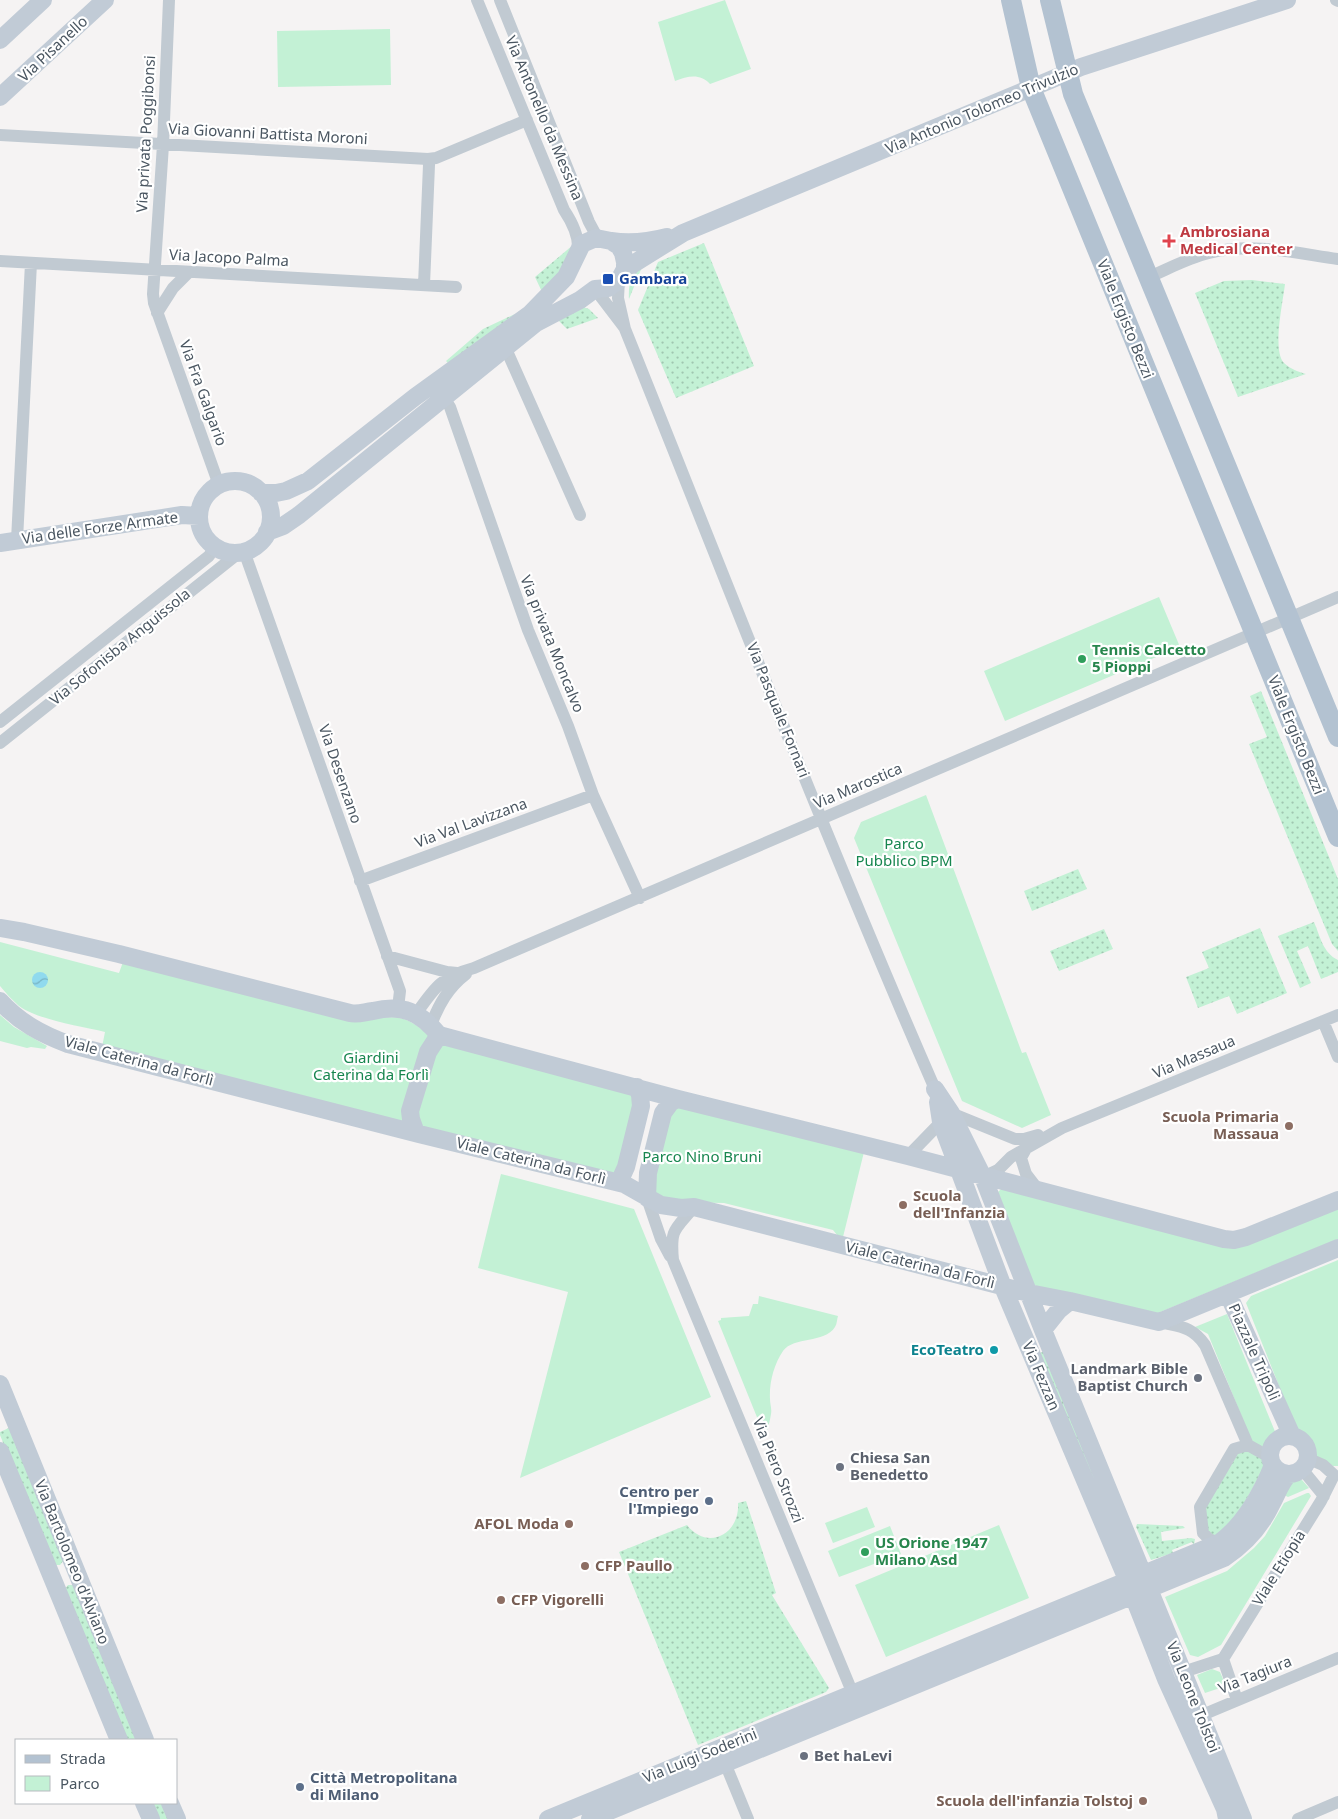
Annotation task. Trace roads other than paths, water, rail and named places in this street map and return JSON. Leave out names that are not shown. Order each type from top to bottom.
[{"type":"main road","name":"Viale Ergisto Bezzi","points":[[1011,0],[1031,88],[1338,837]]},
{"type":"main road","points":[[1050,0],[1072,94],[1338,737]]},
{"type":"street","points":[[0,40],[43,0]]},
{"type":"street","name":"Via Pisanello","points":[[0,97],[105,0]]},
{"type":"street","name":"Via privata Poggibonsi","points":[[155,270],[163,145],[169,0]]},
{"type":"street","name":"Via Antonello da Messina","points":[[477,0],[564,210],[574,228],[578,243],[576,256]]},
{"type":"street","name":"Via Antonello da Messina","points":[[500,0],[589,222],[596,235],[607,240]]},
{"type":"street","name":"Via Antonio Tolomeo Trivulzio","points":[[621,277],[633,264],[682,234],[1081,67],[1287,0]]},
{"type":"street","name":"Via Giovanni Battista Moroni","points":[[0,135],[428,159],[436,158],[527,120]]},
{"type":"street","points":[[424,285],[430,165],[428,159]]},
{"type":"street","name":"Via Antonio Tolomeo Trivulzio","points":[[607,240],[625,243],[682,234]]},
{"type":"street","points":[[261,493],[286,491],[308,481],[434,383],[530,314],[566,277],[576,256],[588,240],[596,238],[607,240],[618,246],[623,253],[625,262],[621,277],[608,288],[595,290],[536,323],[299,515],[283,526],[267,532]]},
{"type":"street","points":[[1148,277],[1206,254],[1235,249],[1257,248],[1338,259]]},
{"type":"street","points":[[576,256],[577,276],[585,285],[595,290]]},
{"type":"street","name":"Via Jacopo Palma","points":[[0,261],[456,287]]},
{"type":"street","points":[[9,541],[31,263]]},
{"type":"street","name":"Via Fra Galgario","points":[[155,270],[153,294],[157,313],[219,485]]},
{"type":"street","points":[[157,313],[166,296],[189,272]]},
{"type":"street","name":"Via Pasquale Fornari","points":[[621,277],[618,298],[625,329],[822,819],[946,1118]]},
{"type":"street","name":"Via Pasquale Fornari","points":[[595,290],[625,329]]},
{"type":"street","points":[[506,349],[580,514]]},
{"type":"street","name":"Via privata Moncalvo","points":[[444,398],[450,407],[517,603],[568,726],[593,795],[640,898]]},
{"type":"street","points":[[229,482],[242,482],[251,485],[261,493],[267,502],[271,518],[267,532],[260,543],[242,552],[227,552],[215,546],[203,533],[199,516],[202,503],[207,495],[219,485],[229,482]]},
{"type":"street","name":"Via delle Forze Armate","points":[[9,541],[182,516],[199,516]]},
{"type":"street","name":"Via Sofonisba Anguissola","points":[[0,722],[209,556],[215,546]]},
{"type":"street","name":"Via Sofonisba Anguissola","points":[[0,743],[242,552]]},
{"type":"street","name":"Via Desenzano","points":[[242,552],[400,991],[398,1008]]},
{"type":"street","points":[[1255,634],[1338,597]]},
{"type":"street","name":"Via Marostica","points":[[429,1025],[438,985],[443,980],[457,973],[474,968],[640,898],[1255,634]]},
{"type":"street","name":"Via Val Lavizzana","points":[[360,881],[593,795]]},
{"type":"street","points":[[1,928],[128,956],[350,1013],[357,1014],[373,1010],[398,1008],[429,1025],[678,1099],[908,1156],[1224,1239],[1234,1240],[1246,1237],[1338,1200]]},
{"type":"street","points":[[387,956],[457,973]]},
{"type":"street","name":"Via Marostica","points":[[429,1025],[449,990],[474,968]]},
{"type":"street","name":"Viale Caterina da Forlì","points":[[0,1001],[11,1013],[35,1030],[68,1044],[624,1184],[653,1202],[670,1207],[694,1207],[1029,1293],[1191,1329],[1205,1344],[1248,1445]]},
{"type":"street","name":"Via Massaua","points":[[1062,1128],[1338,1015]]},
{"type":"street","points":[[1323,1021],[1338,1057]]},
{"type":"street","points":[[416,1133],[410,1119],[410,1111],[428,1052],[429,1025]]},
{"type":"street","points":[[616,1182],[621,1178],[626,1167],[641,1106],[637,1087]]},
{"type":"street","points":[[647,1198],[648,1173],[663,1113],[671,1102],[678,1099]]},
{"type":"street","points":[[946,1118],[1024,1140],[1062,1128]]},
{"type":"street","points":[[908,1156],[946,1118]]},
{"type":"street","points":[[946,1118],[960,1170]]},
{"type":"street","points":[[946,1118],[983,1177]]},
{"type":"street","points":[[983,1177],[998,1170],[1006,1160],[1062,1128]]},
{"type":"street","points":[[1027,1147],[1021,1158],[1026,1174],[1039,1191]]},
{"type":"street","name":"Via Fezzan","points":[[960,1170],[1003,1286],[1130,1588]]},
{"type":"street","name":"Via Fezzan","points":[[983,1177],[1043,1330],[1147,1582]]},
{"type":"street","name":"Via Piero Strozzi","points":[[647,1198],[667,1253],[673,1260]]},
{"type":"street","name":"Via Piero Strozzi","points":[[694,1207],[684,1218],[671,1240],[673,1260],[856,1701]]},
{"type":"street","name":"Piazzale Tripoli","points":[[1299,1467],[1306,1448],[1303,1442],[1292,1436],[1228,1294],[1338,1248]]},
{"type":"street","points":[[1159,1322],[1228,1294]]},
{"type":"street","points":[[1043,1330],[1059,1310],[1070,1301]]},
{"type":"street","name":"Via Bartolomeo d'Alviano","points":[[0,1384],[5,1409],[75,1570],[145,1739]]},
{"type":"street","points":[[1147,1582],[1219,1543],[1240,1525],[1269,1475],[1271,1448],[1276,1440],[1285,1436],[1292,1436]]},
{"type":"street","points":[[1219,1543],[1209,1539],[1202,1533],[1200,1508],[1234,1449],[1248,1445]]},
{"type":"street","name":"Piazzale Tripoli","points":[[1248,1445],[1264,1454],[1282,1473],[1299,1467],[1323,1466],[1336,1474]]},
{"type":"street","name":"Via Bartolomeo d'Alviano","points":[[0,1451],[118,1739]]},
{"type":"street","points":[[1130,1588],[1224,1558],[1241,1547],[1265,1518],[1284,1480],[1299,1467]]},
{"type":"street","name":"Piazzale Tripoli","points":[[1299,1467],[1324,1496]]},
{"type":"street","name":"Viale Etiopia","points":[[1223,1659],[1336,1474]]},
{"type":"street","points":[[53,1580],[75,1570]]},
{"type":"street","name":"Via Leone Tolstoi","points":[[1147,1582],[1183,1672],[1193,1719],[1227,1819]]},
{"type":"street","name":"Via Luigi Soderini","points":[[548,1819],[856,1701],[1130,1588]]},
{"type":"street","name":"Via Leone Tolstoi","points":[[1130,1588],[1166,1679],[1193,1719],[1243,1819]]},
{"type":"street","name":"Via Tagiura","points":[[1193,1719],[1338,1658]]},
{"type":"street","points":[[1166,1679],[1223,1659],[1237,1700]]},
{"type":"street","name":"Via Luigi Soderini","points":[[592,1818],[725,1763],[856,1701]]},
{"type":"street","points":[[725,1763],[748,1819]]},
{"type":"street","points":[[1298,1819],[1338,1802]]},
{"type":"street","points":[[144,1804],[151,1819]]},
{"type":"street","points":[[170,1804],[177,1819]]},
{"type":"water","points":[[40,972],[48,980],[40,988],[32,980]]},
{"type":"place","name":"Ambrosiana Medical Center","points":[[1169,241]]},
{"type":"place","name":"Gambara","points":[[608,279]]},
{"type":"place","name":"Tennis Calcetto 5 Pioppi","points":[[1082,659]]},
{"type":"place","name":"Scuola Primaria Massaua","points":[[1289,1126]]},
{"type":"place","name":"Scuola dell'Infanzia","points":[[903,1205]]},
{"type":"place","name":"EcoTeatro","points":[[994,1350]]},
{"type":"place","name":"Landmark Bible Baptist Church","points":[[1198,1378]]},
{"type":"place","name":"Chiesa San Benedetto","points":[[840,1467]]},
{"type":"place","name":"Centro per l'Impiego","points":[[709,1501]]},
{"type":"place","name":"AFOL Moda","points":[[569,1524]]},
{"type":"place","name":"US Orione 1947 Milano Asd","points":[[865,1552]]},
{"type":"place","name":"CFP Paullo","points":[[585,1566]]},
{"type":"place","name":"CFP Vigorelli","points":[[501,1600]]},
{"type":"place","name":"Bet haLevi","points":[[804,1756]]},
{"type":"place","name":"Città Metropolitana di Milano","points":[[300,1787]]},
{"type":"place","name":"Scuola dell'infanzia Tolstoj","points":[[1143,1801]]},
{"type":"park label","name":"Parco Pubblico BPM","points":[[904,852]]},
{"type":"park label","name":"Giardini Caterina da Forlì","points":[[371,1066]]},
{"type":"park label","name":"Parco Nino Bruni","points":[[702,1157]]}]
